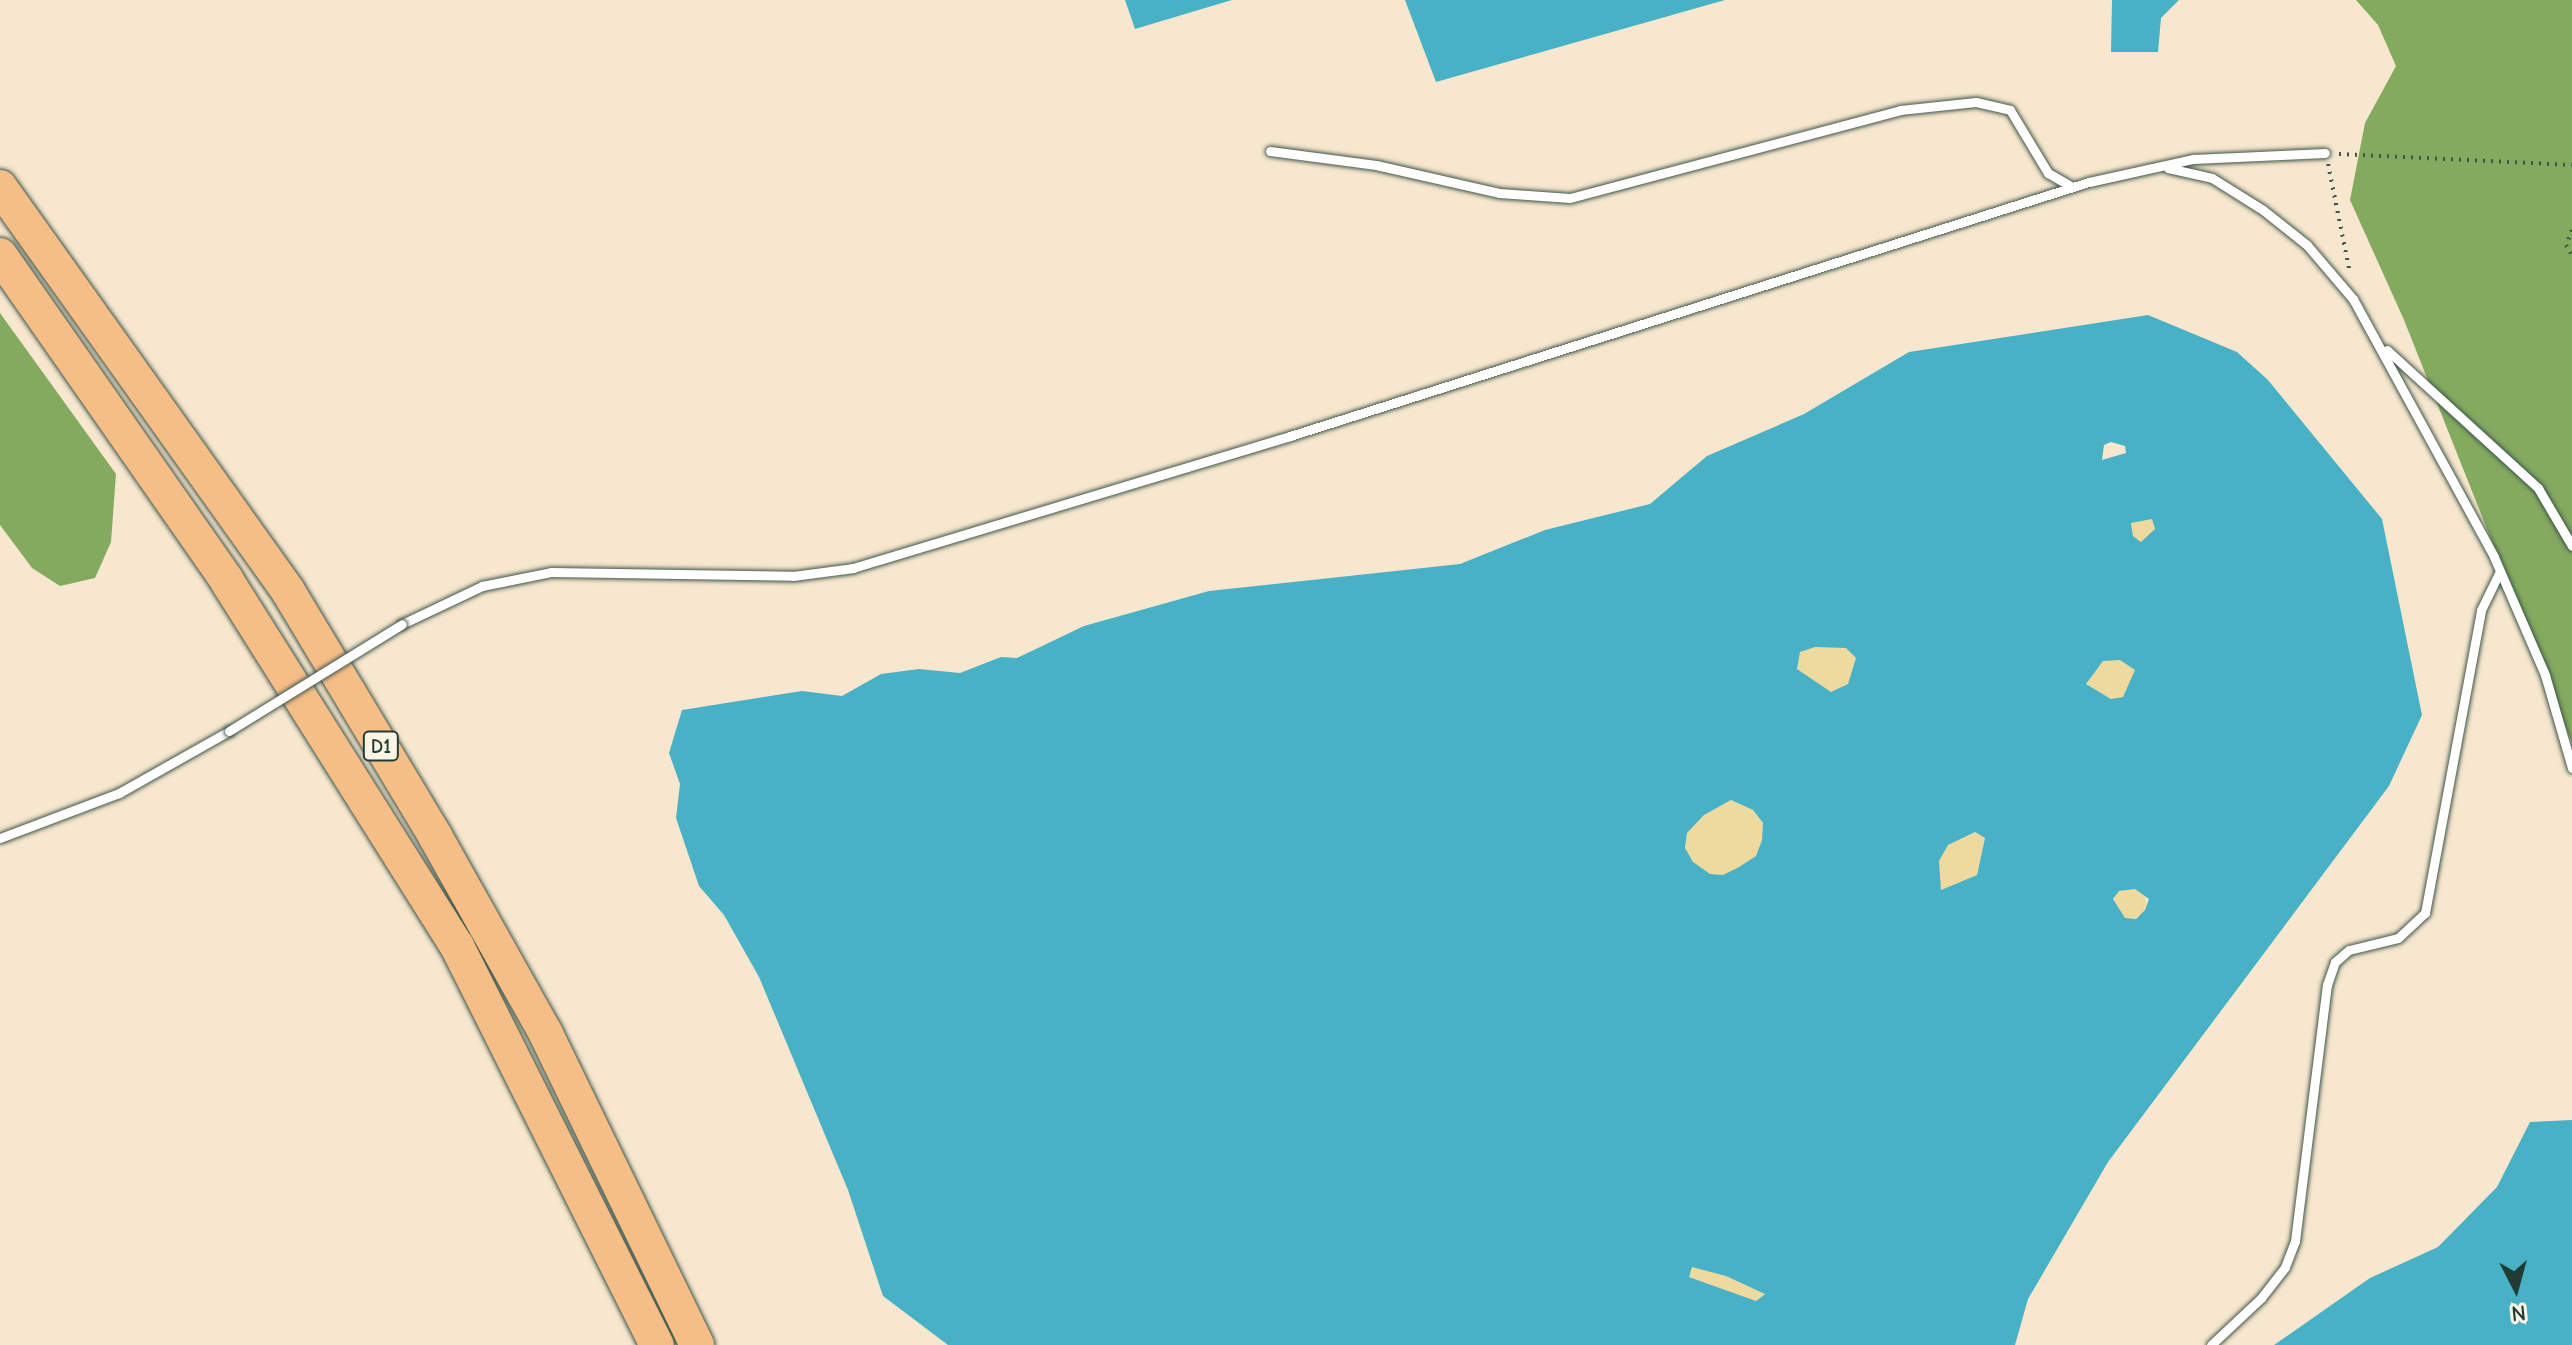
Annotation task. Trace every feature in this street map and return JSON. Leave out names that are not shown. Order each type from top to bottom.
[{"type":"highway","name":"D1","points":[[0,187],[288,591],[435,836],[546,1034],[697,1345]]},
{"type":"highway","name":"D1","points":[[0,255],[227,581],[457,946],[657,1345]]},
{"type":"lane","points":[[1270,151],[1376,165],[1499,193],[1570,198],[1900,110],[1976,102],[2010,110],[2048,173],[2072,187]]},
{"type":"lane","points":[[0,838],[119,793],[229,731],[402,624],[482,586],[551,572],[793,576],[882,560],[2089,182],[2193,159],[2325,153]]},
{"type":"lane","points":[[2162,166],[2212,178],[2263,210],[2307,245],[2353,299],[2381,344],[2500,571],[2545,675],[2572,768]]},
{"type":"lane","points":[[2381,344],[2538,488],[2572,546]]},
{"type":"lane","points":[[2211,1345],[2261,1298],[2285,1267],[2295,1241],[2327,985],[2335,962],[2349,950],[2398,938],[2425,913],[2481,610],[2500,571]]},
{"type":"path","points":[[2353,299],[2343,224],[2325,153],[2572,165]]},
{"type":"path","points":[[2572,230],[2566,245],[2572,256]]},
{"type":"green space","points":[[2356,0],[2572,0],[2572,743],[2404,320],[2350,200],[2365,123],[2396,66],[2378,25]]},
{"type":"green space","points":[[0,313],[116,474],[111,542],[95,578],[60,586],[32,568],[0,525]]},
{"type":"sand","points":[[2152,519],[2155,529],[2151,537],[2142,542],[2133,536],[2131,523]]},
{"type":"sand","points":[[1815,646],[1846,648],[1856,658],[1848,684],[1831,692],[1797,669],[1800,652]]},
{"type":"sand","points":[[2120,659],[2135,670],[2123,698],[2111,699],[2086,684],[2103,661]]},
{"type":"sand","points":[[1731,800],[1753,810],[1763,823],[1762,840],[1756,856],[1723,875],[1710,874],[1693,862],[1685,848],[1687,833],[1704,815]]},
{"type":"sand","points":[[1975,832],[1985,837],[1977,875],[1941,890],[1938,861],[1948,845]]},
{"type":"sand","points":[[2130,887],[2141,892],[2146,903],[2141,914],[2130,919],[2119,914],[2114,903],[2119,892]]},
{"type":"sand","points":[[1692,1266],[1726,1276],[1765,1293],[1756,1301],[1689,1277]]},
{"type":"water","points":[[1125,0],[1232,0],[1135,29]]},
{"type":"water","points":[[1405,0],[1725,0],[1436,82]]},
{"type":"water","points":[[2112,0],[2179,0],[2161,18],[2158,52],[2111,52]]},
{"type":"water","points":[[2148,315],[2237,352],[2268,380],[2382,519],[2422,715],[2389,786],[2108,1162],[2028,1299],[2015,1345],[948,1345],[883,1296],[848,1190],[759,977],[724,915],[699,886],[676,818],[680,784],[669,753],[682,710],[802,691],[842,696],[881,674],[919,669],[960,673],[1001,657],[1017,658],[1084,626],[1209,591],[1460,564],[1545,530],[1650,504],[1707,456],[1804,414],[1909,352]],"holes":[[[2111,442],[2125,446],[2126,453],[2102,460],[2104,445]],[[2152,519],[2155,529],[2141,542],[2133,536],[2131,523]],[[1815,647],[1846,648],[1856,658],[1848,684],[1831,692],[1797,669],[1800,652]],[[2120,660],[2135,670],[2123,697],[2111,699],[2086,684],[2103,661]],[[1731,800],[1753,810],[1763,823],[1762,840],[1756,856],[1723,875],[1710,874],[1693,862],[1685,848],[1687,833],[1704,815]],[[1975,832],[1985,838],[1977,875],[1941,890],[1939,861],[1948,845]],[[2135,889],[2149,899],[2145,910],[2136,919],[2125,918],[2113,899],[2119,891]],[[1692,1267],[1726,1276],[1765,1294],[1756,1301],[1689,1277]]]},
{"type":"water","points":[[2572,1120],[2572,1345],[2274,1345],[2370,1278],[2438,1247],[2497,1187],[2530,1122]]}]
